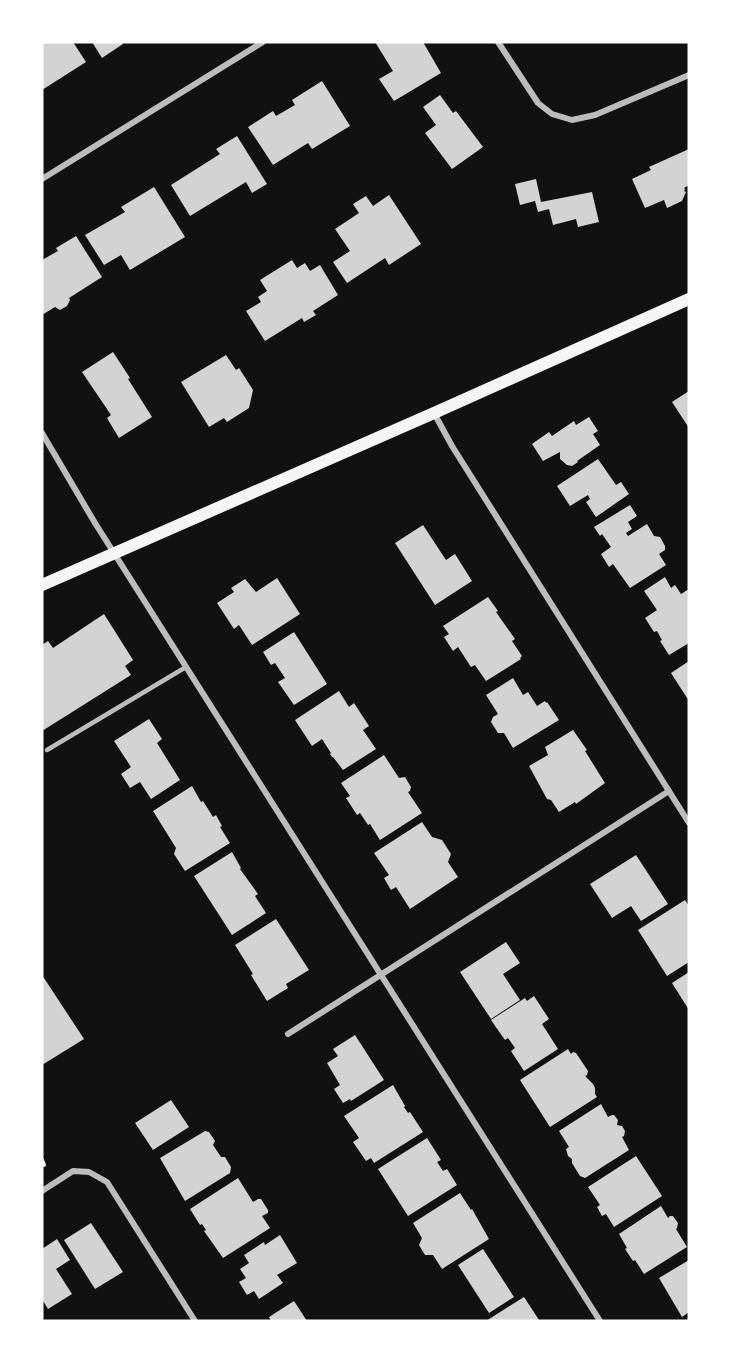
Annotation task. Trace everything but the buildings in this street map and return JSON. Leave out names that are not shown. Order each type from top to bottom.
[{"type":"main road","points":[[42,585],[689,299]]},
{"type":"street","points":[[42,179],[263,42]]},
{"type":"street","points":[[498,42],[538,103],[552,114],[572,120],[595,116],[689,75]]},
{"type":"street","points":[[434,413],[452,446],[689,823]]},
{"type":"street","points":[[42,433],[90,516],[600,1321]]},
{"type":"street","points":[[288,1034],[669,791]]},
{"type":"street","points":[[42,1191],[73,1171],[89,1172],[107,1182],[195,1321]]},
{"type":"lane","points":[[47,750],[186,667]]}]
